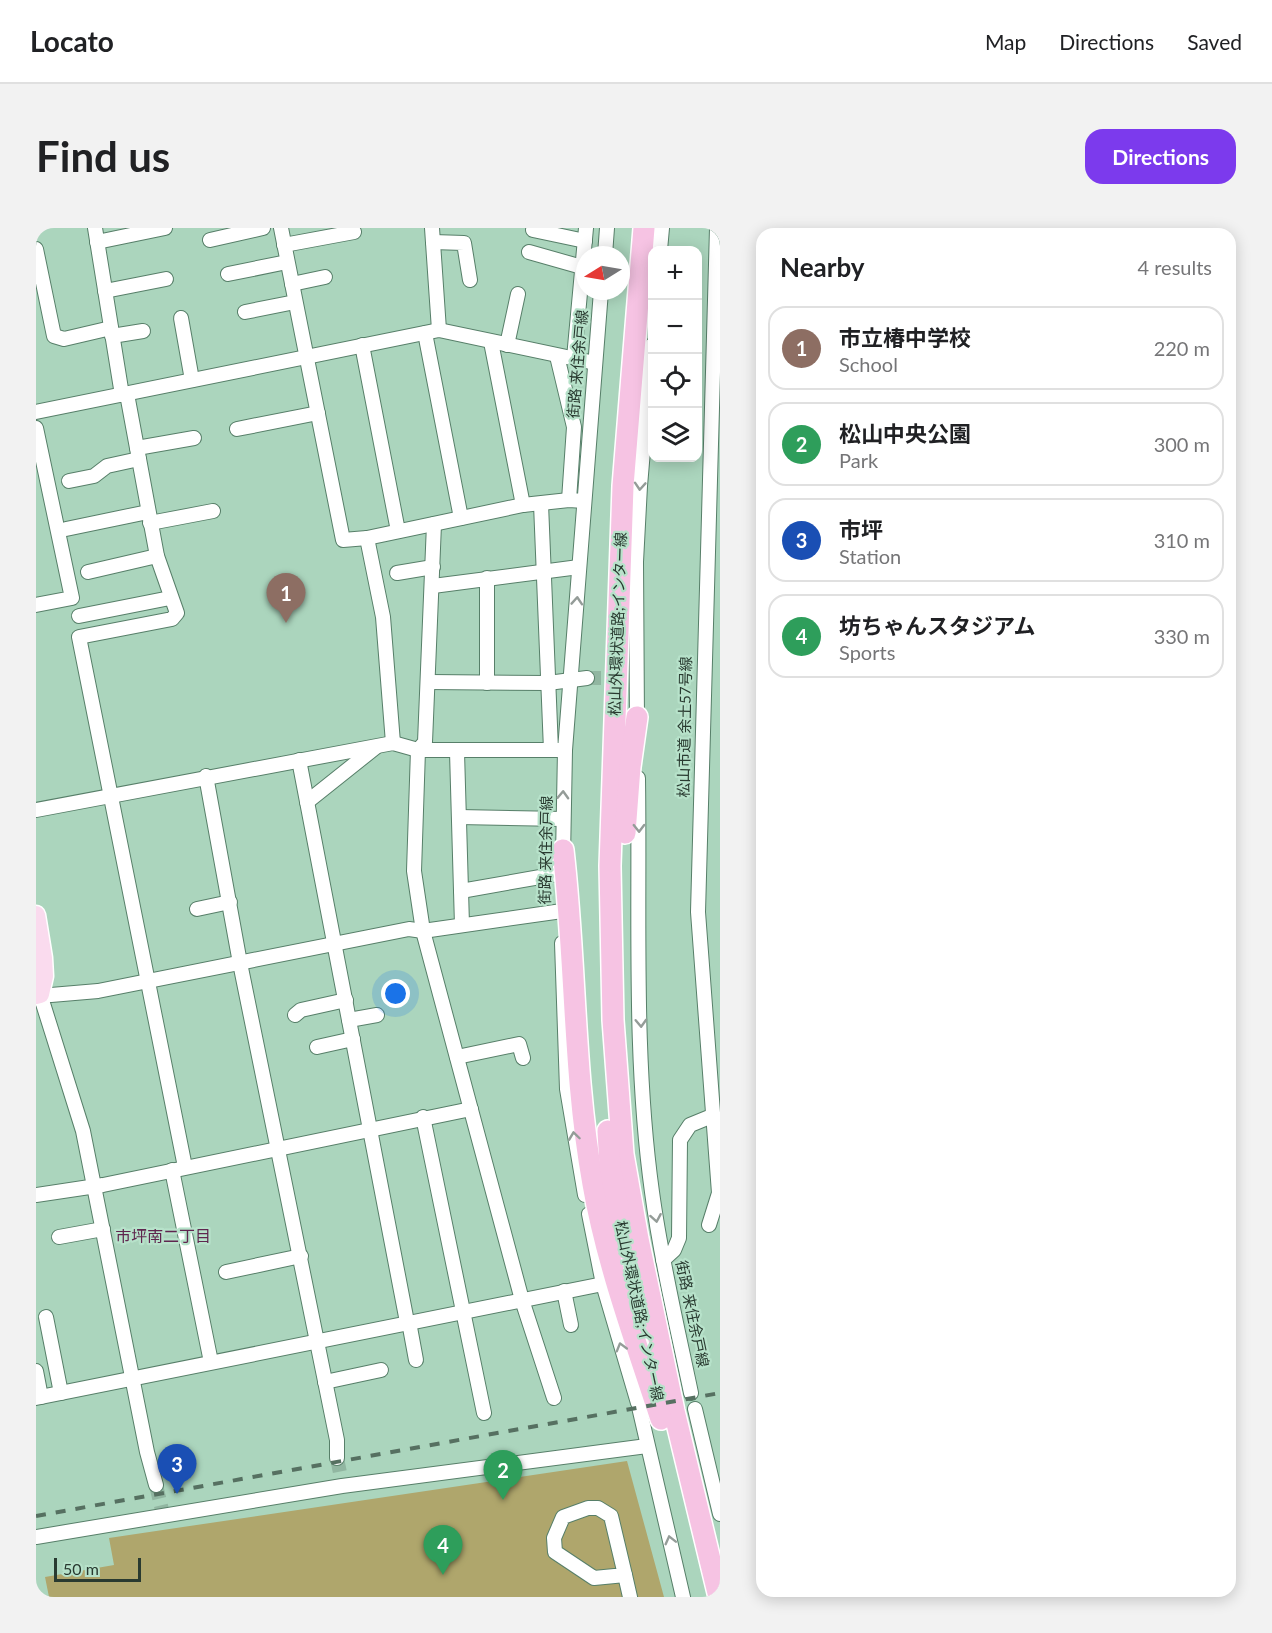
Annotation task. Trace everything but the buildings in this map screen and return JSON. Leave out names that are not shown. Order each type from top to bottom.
[{"type":"highway","name":"松山外環状道路;インター線","points":[[644,228],[623,498],[610,866],[613,1020],[623,1154],[656,1324],[719,1597]]},
{"type":"highway","points":[[637,717],[626,817],[624,909],[627,1073],[632,1152],[656,1324]]},
{"type":"highway","points":[[563,850],[571,922],[578,1064],[593,1185],[613,1268],[662,1419]]},
{"type":"highway","name":"松山外環状道路;インター線","points":[[613,1020],[608,1127],[610,1166],[662,1419],[711,1597]]},
{"type":"main road","points":[[36,915],[44,976],[38,994]]},
{"type":"street","points":[[165,228],[96,235],[112,332],[157,556],[177,613],[172,619],[79,637],[148,981],[211,1362]]},
{"type":"street","points":[[210,240],[263,228]]},
{"type":"street","points":[[281,228],[343,540],[367,538],[523,506],[569,500],[584,501]]},
{"type":"street","points":[[606,246],[607,228]]},
{"type":"street","points":[[660,246],[662,228]]},
{"type":"street","name":"松山市道 余土57号線","points":[[709,1224],[719,1201],[698,912],[717,228]]},
{"type":"street","points":[[284,245],[354,232]]},
{"type":"street","points":[[533,232],[586,234]]},
{"type":"street","points":[[461,518],[432,331],[433,235],[464,243],[470,280]]},
{"type":"street","points":[[36,249],[54,336],[64,339],[112,332],[143,331]]},
{"type":"street","points":[[529,252],[576,265]]},
{"type":"street","points":[[228,274],[287,262]]},
{"type":"street","points":[[292,284],[325,277]]},
{"type":"street","points":[[105,291],[166,279]]},
{"type":"street","points":[[507,345],[518,294]]},
{"type":"street","points":[[574,358],[579,300]]},
{"type":"street","name":"街路 来住余戸線","points":[[600,300],[579,567],[580,678],[558,750],[563,819],[561,968],[567,1089],[574,1142],[603,1284],[638,1405],[683,1597]]},
{"type":"street","points":[[245,312],[296,302]]},
{"type":"street","points":[[181,318],[192,380]]},
{"type":"street","points":[[36,412],[432,331],[594,363]]},
{"type":"street","points":[[490,342],[523,506]]},
{"type":"street","points":[[362,345],[398,531]]},
{"type":"street","name":"街路 来住余戸線","points":[[651,354],[637,540],[631,678],[637,717],[639,969],[644,1113],[652,1192],[663,1260],[691,1392]]},
{"type":"street","points":[[557,356],[574,427],[569,500]]},
{"type":"street","points":[[237,429],[318,413]]},
{"type":"street","points":[[36,428],[38,450],[72,598],[36,605]]},
{"type":"street","points":[[69,481],[94,476],[107,466],[138,453],[194,438]]},
{"type":"street","points":[[36,810],[379,744],[393,743],[418,750],[457,752],[558,750],[548,683],[541,504]]},
{"type":"street","points":[[66,530],[149,517],[213,511]]},
{"type":"street","points":[[434,524],[429,682],[425,742],[418,750],[414,871],[423,931],[522,1300],[554,1398]]},
{"type":"street","points":[[367,538],[383,617],[393,743]]},
{"type":"street","points":[[87,571],[157,556]]},
{"type":"street","points":[[397,573],[433,567]]},
{"type":"street","points":[[433,586],[579,567]]},
{"type":"street","points":[[487,578],[487,683]]},
{"type":"street","points":[[79,616],[170,598]]},
{"type":"street","points":[[429,682],[548,683],[580,678]]},
{"type":"street","points":[[307,802],[379,744]]},
{"type":"street","points":[[457,752],[462,926]]},
{"type":"street","points":[[299,760],[416,1360]]},
{"type":"street","points":[[206,776],[240,963],[337,1440],[337,1458]]},
{"type":"street","points":[[459,817],[563,819]]},
{"type":"street","points":[[461,891],[563,873]]},
{"type":"street","points":[[198,909],[230,902]]},
{"type":"street","points":[[156,1485],[132,1378],[83,1131],[38,994],[51,996],[98,991],[409,929],[423,931],[562,911]]},
{"type":"street","points":[[295,1015],[301,1010],[346,1000]]},
{"type":"street","points":[[350,1020],[377,1015]]},
{"type":"street","points":[[317,1047],[353,1040]]},
{"type":"street","points":[[457,1057],[519,1044],[523,1058]]},
{"type":"street","points":[[36,1195],[179,1169],[423,1117],[471,1109]]},
{"type":"street","points":[[663,1260],[674,1250],[679,1238],[680,1140],[690,1125],[712,1116]]},
{"type":"street","points":[[423,1117],[484,1413]]},
{"type":"street","points":[[59,1237],[103,1229]]},
{"type":"street","points":[[226,1272],[301,1256]]},
{"type":"street","points":[[36,1371],[39,1398],[603,1284]]},
{"type":"street","points":[[564,1292],[571,1325]]},
{"type":"street","points":[[46,1317],[61,1393]]},
{"type":"street","points":[[325,1382],[381,1370]]},
{"type":"street","points":[[695,1408],[720,1514]]},
{"type":"street","points":[[36,1537],[342,1482],[565,1458],[647,1446]]},
{"type":"street","points":[[625,1575],[594,1578],[560,1557],[553,1545],[558,1524],[563,1517],[588,1508],[598,1508],[611,1516],[625,1575],[630,1597]]},
{"type":"shaded area","points":[[627,1461],[664,1597],[49,1597],[45,1577],[114,1565],[109,1538]]},
{"type":"tunnel","points":[[587,678],[623,678]]},
{"type":"tunnel","points":[[337,1458],[341,1478]]},
{"type":"tunnel","points":[[156,1485],[162,1510]]},
{"type":"railway","points":[[36,1516],[720,1393]]},
{"type":"place","name":"市立椿中学校","points":[[286,623]]},
{"type":"place","name":"市坪","points":[[177,1494]]},
{"type":"place","name":"松山中央公園","points":[[503,1500]]},
{"type":"place","name":"坊ちゃんスタジアム","points":[[443,1575]]},
{"type":"district","name":"市坪南二丁目","points":[[163,1236]]}]
